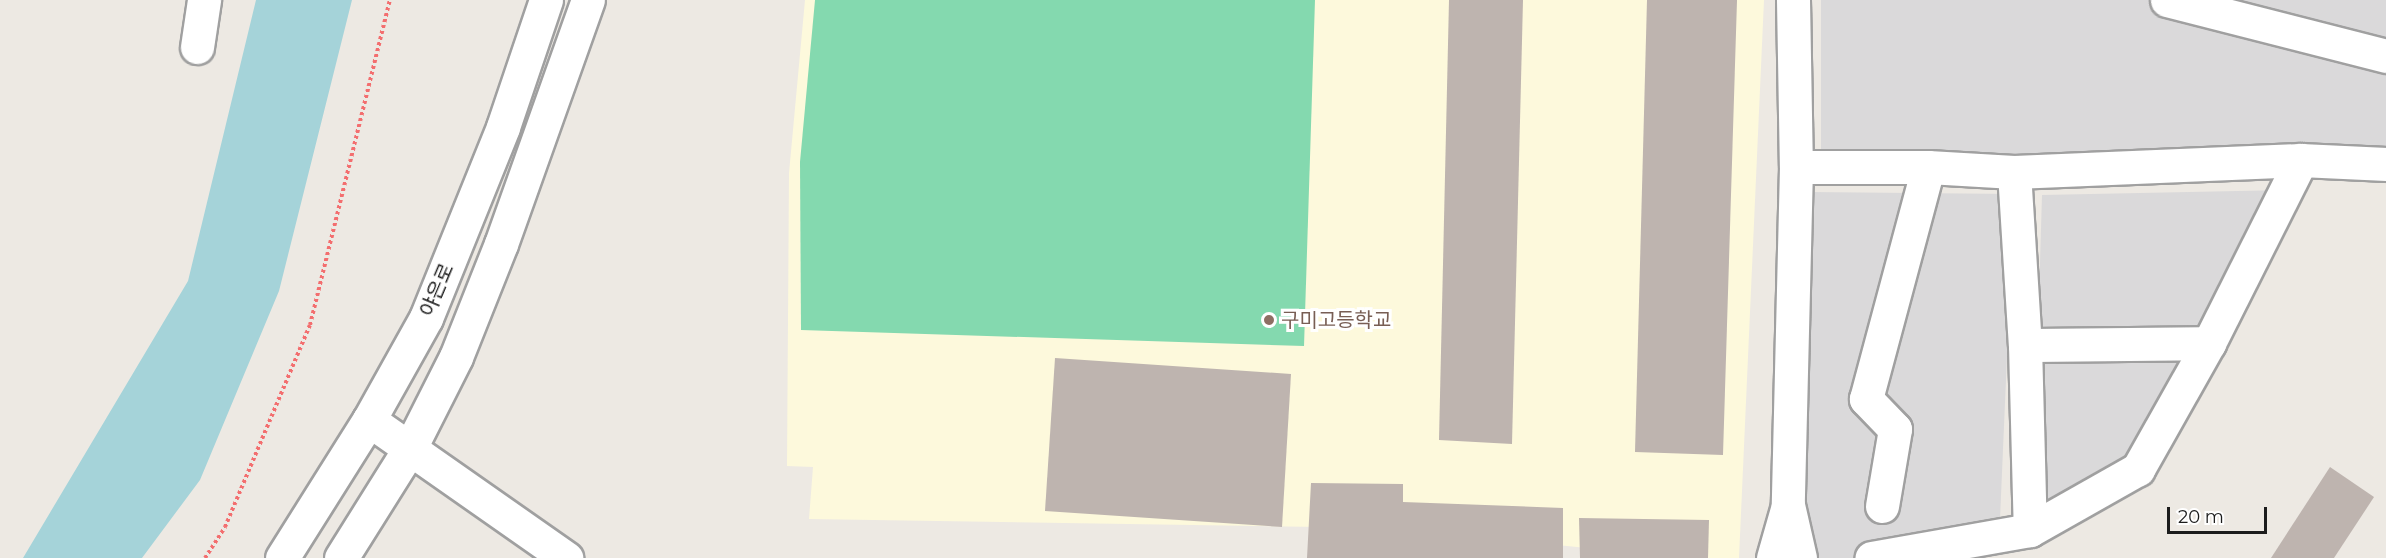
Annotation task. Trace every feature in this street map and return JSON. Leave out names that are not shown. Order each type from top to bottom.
[{"type":"street","points":[[197,47],[204,0]]},
{"type":"street","name":"야은로","points":[[282,558],[369,420],[426,318],[503,127],[546,0]]},
{"type":"street","points":[[341,558],[410,448],[456,357],[497,255],[588,0]]},
{"type":"street","points":[[1793,0],[1796,167],[1788,505],[1800,558]]},
{"type":"street","points":[[2167,0],[2386,56]]},
{"type":"street","points":[[1796,167],[1928,168],[2014,172],[2301,160],[2386,164]]},
{"type":"street","points":[[1871,558],[2030,530],[2138,469],[2209,343],[2301,160]]},
{"type":"street","points":[[1882,506],[1895,429],[1866,399],[1928,168]]},
{"type":"street","points":[[2014,172],[2025,345],[2030,530]]},
{"type":"street","points":[[2025,345],[2209,343]]},
{"type":"street","points":[[369,420],[566,558]]},
{"type":"street","points":[[1773,558],[1788,505]]},
{"type":"path","points":[[205,558],[225,527],[310,326],[390,0]]},
{"type":"shaded area","name":"구미고등학교","points":[[805,0],[1764,0],[1739,558],[1688,558],[1387,528],[809,519],[813,467],[787,466],[789,173]]},
{"type":"shaded area","points":[[1821,0],[2386,0],[2386,160],[1821,167]]},
{"type":"shaded area","points":[[2287,190],[2092,517],[2032,532],[2042,195]]},
{"type":"shaded area","points":[[1810,192],[2014,194],[1999,542],[1930,558],[1802,558]]},
{"type":"green space","points":[[815,0],[1315,0],[1304,346],[801,330],[800,162]]},
{"type":"water","points":[[256,0],[352,0],[279,291],[200,480],[142,558],[23,558],[188,281]]},
{"type":"building","name":"구미고등학교","points":[[1449,0],[1523,0],[1512,444],[1439,440]]},
{"type":"building","points":[[1647,0],[1737,0],[1723,455],[1635,452]]},
{"type":"building","points":[[1055,358],[1291,374],[1282,527],[1045,511]]},
{"type":"building","points":[[2330,467],[2374,497],[2334,558],[2271,558]]},
{"type":"building","points":[[1311,483],[1403,484],[1403,502],[1563,508],[1563,558],[1307,558]]},
{"type":"building","points":[[1579,518],[1709,520],[1708,558],[1580,558]]},
{"type":"place","name":"구미고등학교","points":[[1269,320]]}]
